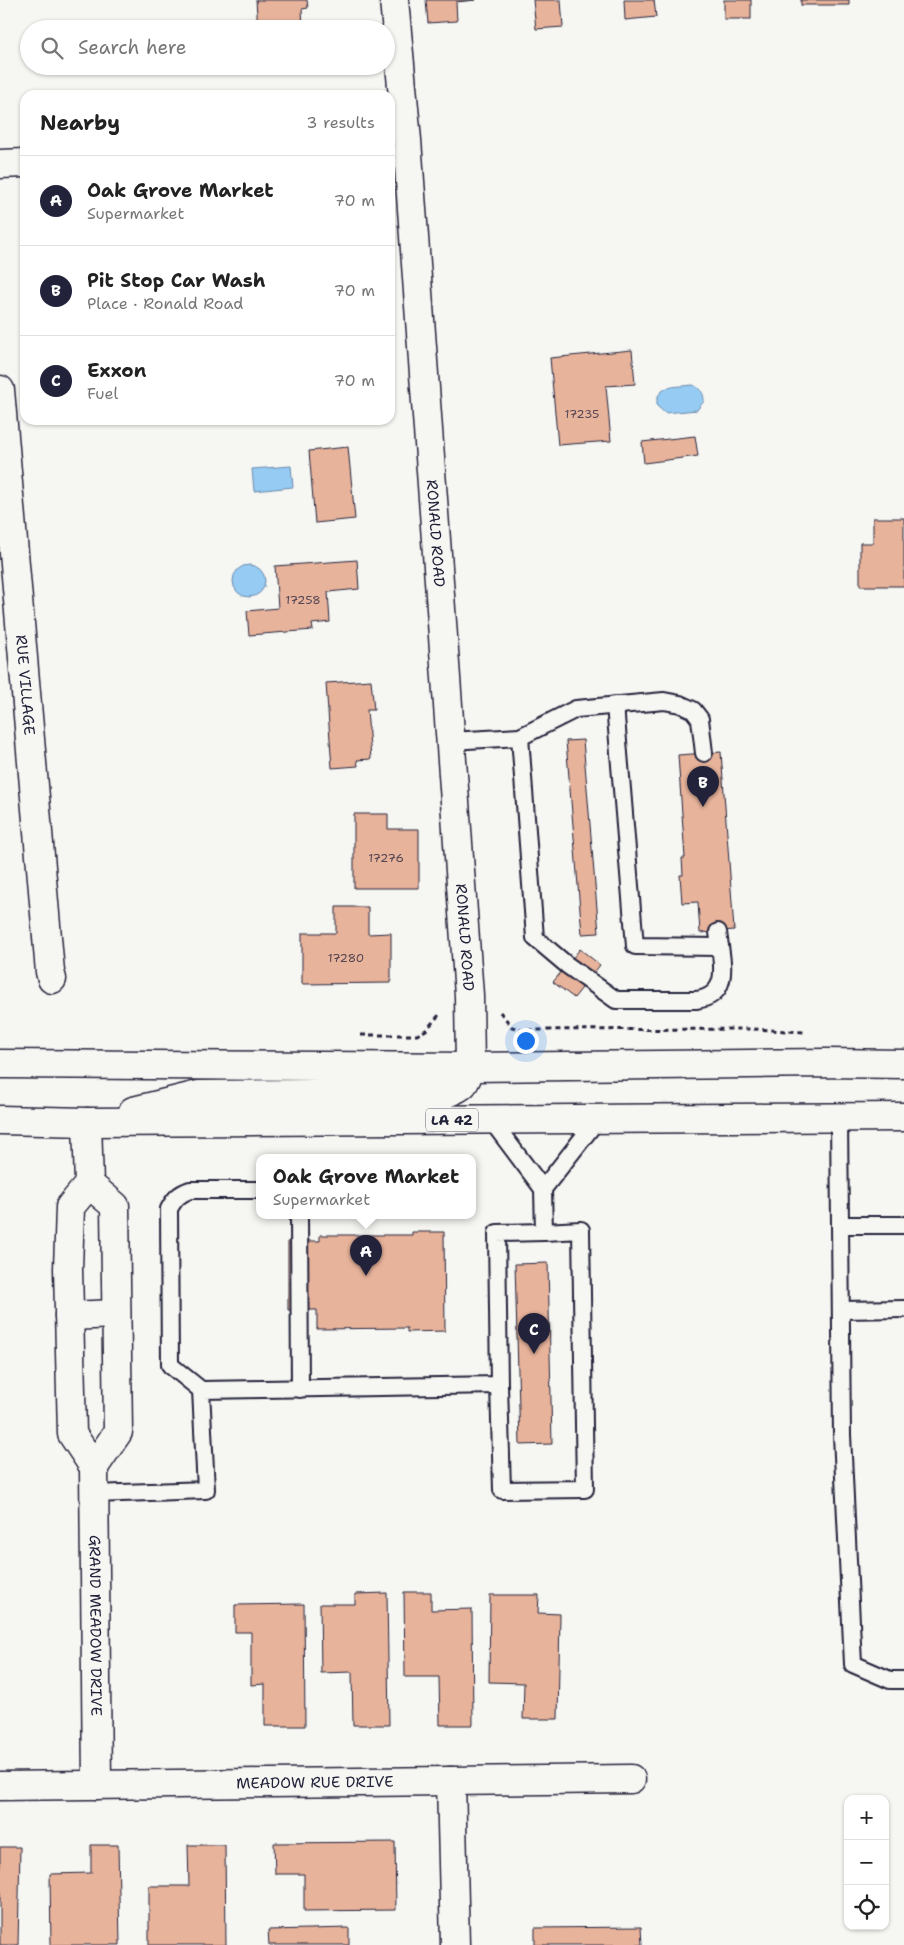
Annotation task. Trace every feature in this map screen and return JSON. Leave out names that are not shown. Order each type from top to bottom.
[{"type":"street","name":"RONALD ROAD","points":[[394,0],[395,20]]},
{"type":"street","name":"RONALD ROAD","points":[[395,28],[399,141],[450,741],[469,995],[470,1067]]},
{"type":"street","points":[[0,164],[20,163]]},
{"type":"street","name":"RUE VILLAGE","points":[[0,390],[46,933],[52,979]]},
{"type":"street","points":[[0,1064],[470,1067],[827,1063],[904,1064]]},
{"type":"street","points":[[94,1481],[72,1434],[68,1269],[70,1207],[88,1184],[87,1122],[198,1095],[446,1093],[459,1088],[467,1080],[470,1067]]},
{"type":"street","name":"LA 42","points":[[0,1120],[87,1122],[904,1118]]},
{"type":"street","points":[[88,1184],[115,1206],[118,1432],[94,1481]]},
{"type":"street","points":[[69,1316],[116,1314]]},
{"type":"street","name":"GRAND MEADOW DRIVE","points":[[94,1481],[97,1785]]},
{"type":"street","name":"MEADOW RUE DRIVE","points":[[0,1786],[631,1780]]},
{"type":"street","points":[[451,1781],[455,1945]]},
{"type":"lane","points":[[450,741],[520,737],[576,708],[664,701],[680,704],[693,710],[700,719],[704,753]]},
{"type":"lane","points":[[520,737],[535,938],[567,965],[616,1000],[706,999],[717,992],[721,981],[722,969],[719,939],[635,946],[615,705]]},
{"type":"lane","points":[[839,1118],[842,1435],[853,1664],[890,1680],[904,1680]]},
{"type":"lane","points":[[491,1120],[543,1189],[544,1232]]},
{"type":"lane","points":[[543,1189],[597,1120]]},
{"type":"lane","points":[[256,1190],[190,1190],[180,1194],[169,1209],[170,1365],[201,1390],[499,1386]]},
{"type":"lane","points":[[299,1219],[300,1389]]},
{"type":"lane","points":[[840,1225],[904,1225]]},
{"type":"lane","points":[[581,1230],[585,1489],[502,1490],[497,1233],[544,1232],[581,1230]]},
{"type":"lane","points":[[841,1310],[904,1310]]},
{"type":"lane","points":[[94,1481],[206,1490],[201,1390]]},
{"type":"path","points":[[493,1013],[499,1010],[512,1027],[524,1030],[752,1029],[808,1032]]},
{"type":"water","points":[[693,385],[703,393],[704,398],[704,401],[697,410],[665,413],[657,406],[657,399],[663,390]]},
{"type":"water","points":[[291,466],[293,487],[254,491],[252,469]]},
{"type":"water","points":[[249,565],[255,566],[260,570],[264,575],[264,587],[260,592],[255,596],[249,597],[243,596],[238,592],[234,587],[233,581],[234,575],[238,570],[243,566]]},
{"type":"building","points":[[256,0],[307,0],[308,8],[302,9],[303,20],[257,20]]},
{"type":"building","points":[[426,0],[476,0],[456,2],[457,21],[428,23]]},
{"type":"building","points":[[533,0],[561,0],[563,27],[536,29]]},
{"type":"building","points":[[624,0],[654,0],[656,17],[625,20]]},
{"type":"building","points":[[724,0],[751,0],[751,19],[724,19]]},
{"type":"building","points":[[801,0],[849,0],[849,5],[801,5]]},
{"type":"building","points":[[632,350],[635,384],[606,386],[611,441],[558,445],[550,358]]},
{"type":"building","points":[[695,436],[698,456],[644,463],[642,442]]},
{"type":"building","points":[[348,447],[355,519],[315,523],[309,451]]},
{"type":"building","points":[[873,518],[904,518],[904,586],[860,586],[860,543],[873,543]]},
{"type":"building","points":[[357,560],[359,589],[328,592],[330,622],[312,624],[313,630],[249,635],[247,611],[278,608],[275,566]]},
{"type":"building","points":[[371,680],[374,710],[367,710],[371,759],[357,760],[358,766],[332,768],[326,683]]},
{"type":"building","points":[[583,740],[599,933],[582,934],[566,741]]},
{"type":"building","points":[[721,752],[734,930],[700,933],[698,902],[682,903],[680,875],[683,875],[682,858],[685,858],[678,755]]},
{"type":"building","points":[[354,814],[388,814],[388,829],[419,829],[419,888],[354,888]]},
{"type":"building","points":[[336,907],[368,907],[368,934],[391,933],[391,983],[302,984],[302,933],[336,933]]},
{"type":"building","points":[[580,949],[600,965],[574,998],[553,982]]},
{"type":"building","points":[[412,1232],[444,1232],[445,1331],[407,1332],[407,1328],[317,1329],[317,1310],[288,1310],[288,1241],[320,1241],[320,1235],[412,1235]]},
{"type":"building","points":[[548,1263],[552,1444],[520,1445],[515,1264]]},
{"type":"building","points":[[404,1592],[431,1592],[431,1610],[472,1609],[473,1725],[440,1725],[439,1677],[405,1677]]},
{"type":"building","points":[[387,1593],[389,1725],[353,1725],[352,1672],[321,1673],[320,1604],[355,1604],[355,1594]]},
{"type":"building","points":[[490,1595],[539,1595],[538,1613],[560,1614],[558,1719],[523,1719],[524,1683],[489,1682]]},
{"type":"building","points":[[304,1604],[305,1726],[265,1726],[265,1684],[251,1685],[251,1632],[235,1632],[235,1605]]},
{"type":"building","points":[[395,1842],[396,1910],[304,1911],[304,1874],[275,1874],[274,1843]]},
{"type":"building","points":[[91,1845],[118,1845],[120,1945],[51,1945],[50,1874],[91,1873]]},
{"type":"building","points":[[188,1845],[225,1845],[226,1945],[149,1945],[149,1886],[189,1886]]},
{"type":"building","points":[[0,1847],[20,1847],[18,1945],[0,1945]]},
{"type":"building","points":[[641,1927],[642,1945],[535,1945],[535,1928]]},
{"type":"building","points":[[349,1928],[349,1945],[269,1945],[268,1930]]},
{"type":"place","name":"Pit Stop Car Wash","points":[[703,807]]},
{"type":"place","name":"Oak Grove Market","points":[[366,1276]]},
{"type":"place","name":"Exxon","points":[[534,1354]]}]
